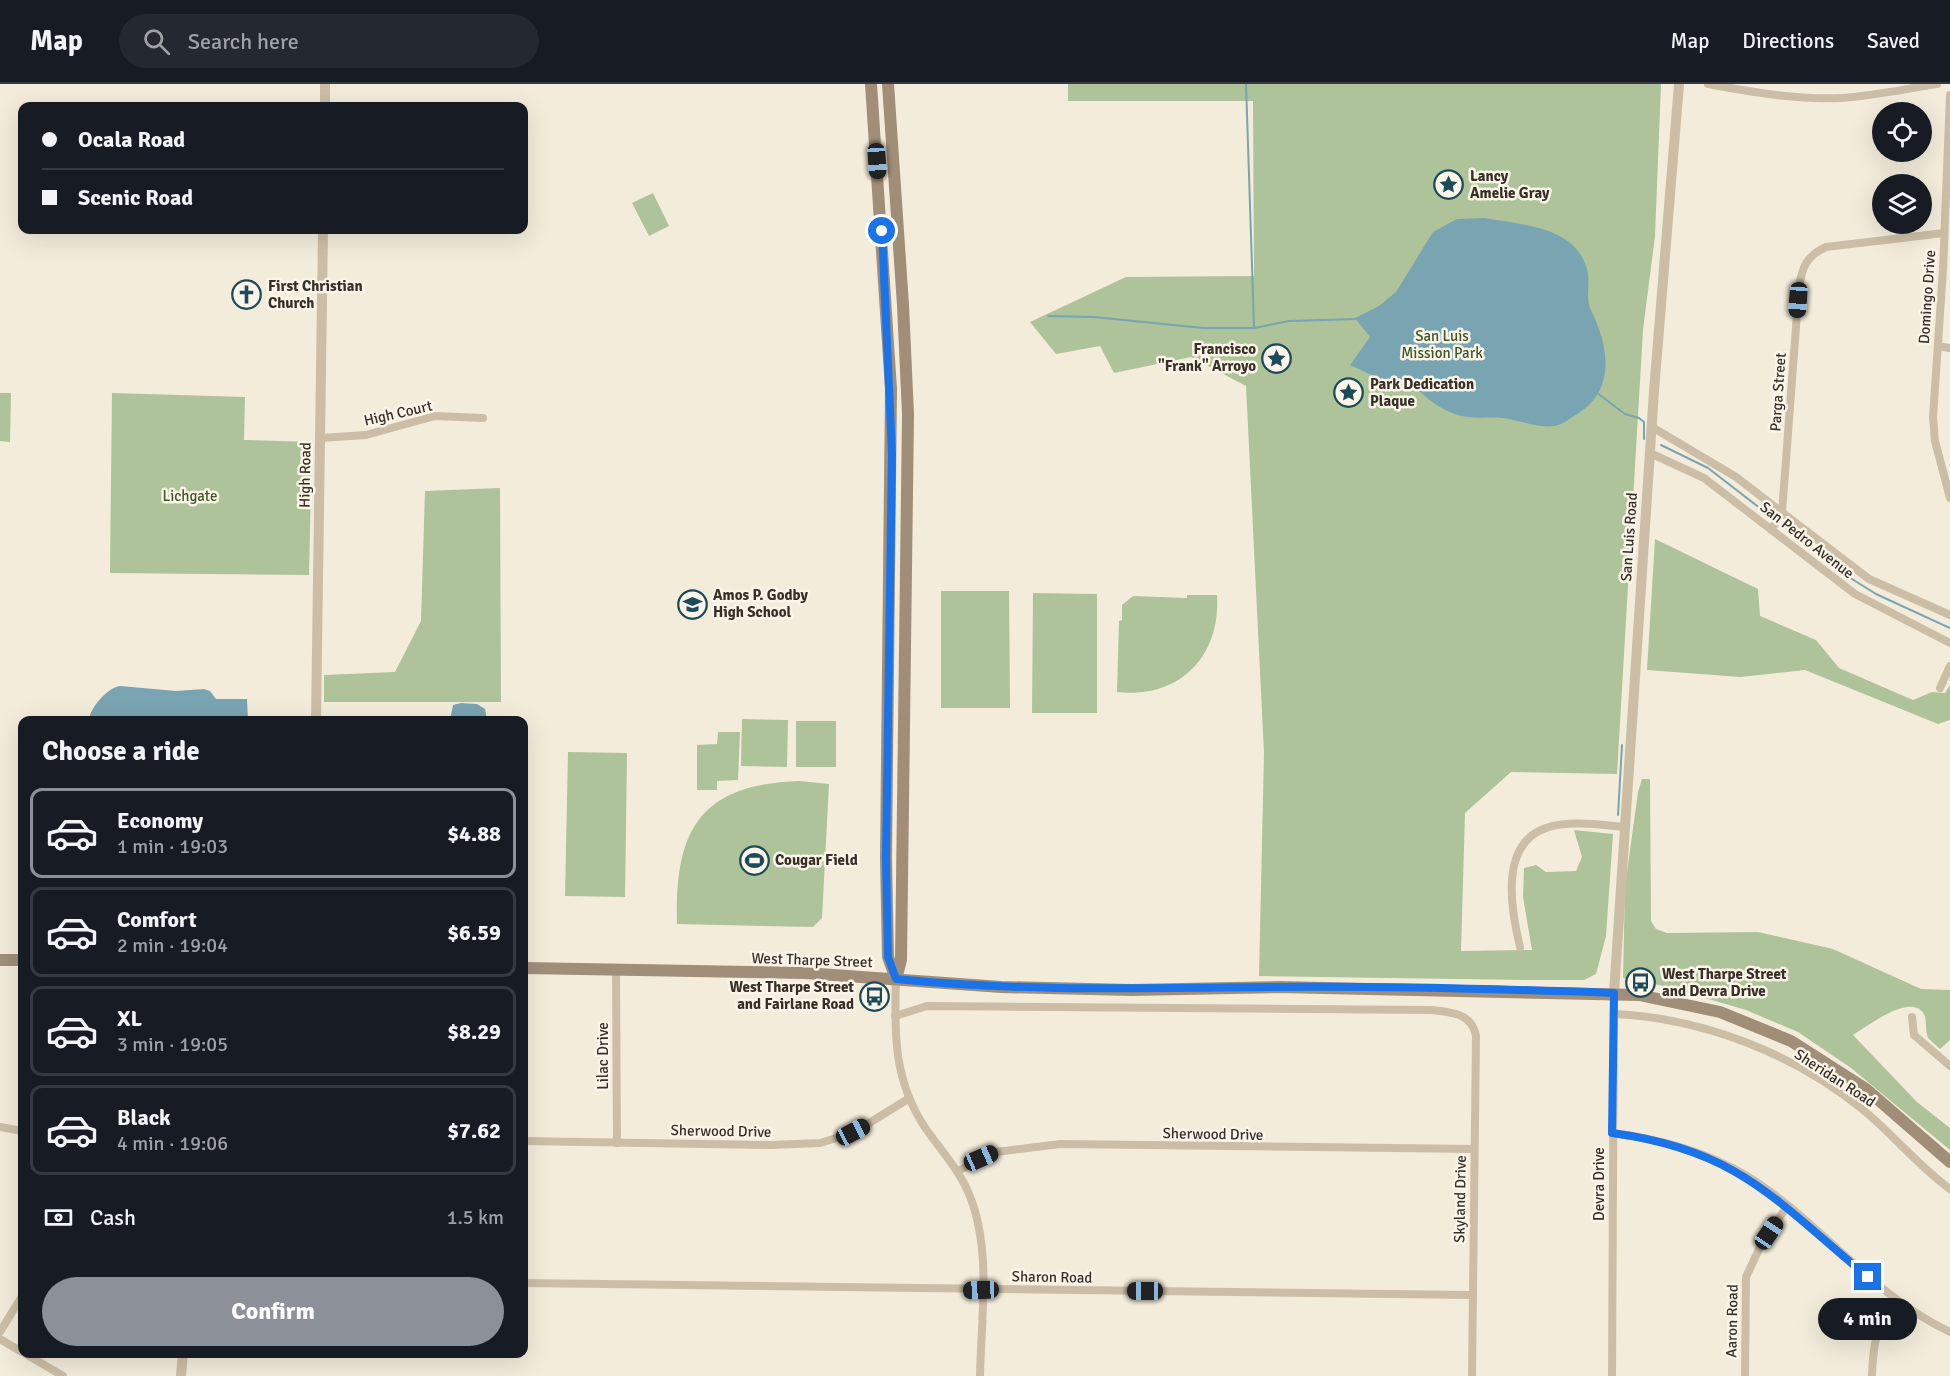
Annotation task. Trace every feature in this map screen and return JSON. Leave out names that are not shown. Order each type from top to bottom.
[{"type":"main road","points":[[871,87],[888,87],[906,357],[908,504],[904,796],[901,960],[896,979],[888,957],[887,795],[892,482],[889,350],[871,87]]},
{"type":"main road","points":[[882,231],[898,230]]},
{"type":"main road","points":[[883,247],[899,246]]},
{"type":"main road","points":[[889,350],[906,357]]},
{"type":"main road","points":[[892,482],[908,482]]},
{"type":"main road","points":[[891,503],[908,504]]},
{"type":"main road","points":[[887,795],[904,796]]},
{"type":"main road","points":[[0,960],[18,960]]},
{"type":"main road","name":"West Tharpe Street","points":[[528,968],[805,973],[1001,987],[1131,990],[1279,987],[1614,993],[1652,996],[1720,1012],[1791,1041],[1866,1089],[1950,1162]]},
{"type":"street","points":[[325,84],[325,102]]},
{"type":"street","name":"San Luis Road","points":[[1614,993],[1650,453],[1679,84]]},
{"type":"street","points":[[1708,84],[1753,93],[1814,98],[1870,95],[1937,84]]},
{"type":"street","name":"Domingo Drive","points":[[1950,95],[1947,207],[1933,417],[1935,441],[1950,498]]},
{"type":"street","name":"Parga Street","points":[[1771,530],[1782,513],[1798,287],[1805,263],[1810,255],[1826,247],[1944,233]]},
{"type":"street","name":"High Road","points":[[316,716],[323,234]]},
{"type":"street","points":[[1938,346],[1950,348]]},
{"type":"street","name":"High Court","points":[[320,438],[366,435],[435,416],[483,418]]},
{"type":"street","name":"San Pedro Avenue","points":[[1652,427],[1716,463],[1869,579],[1950,615]]},
{"type":"street","name":"San Pedro Avenue","points":[[1650,453],[1704,478],[1855,594],[1950,643]]},
{"type":"street","points":[[1940,688],[1950,666]]},
{"type":"street","points":[[1520,947],[1513,919],[1512,888],[1514,867],[1523,844],[1536,832],[1553,826],[1625,827]]},
{"type":"street","name":"Lilac Drive","points":[[615,970],[616,1143]]},
{"type":"street","points":[[896,979],[897,1060],[908,1099],[958,1171],[977,1219],[980,1236],[980,1376]]},
{"type":"street","name":"Devra Drive","points":[[1612,1376],[1614,993]]},
{"type":"street","name":"Skyland Drive","points":[[895,1016],[927,1006],[1431,1010],[1459,1014],[1472,1023],[1476,1036],[1472,1376]]},
{"type":"street","name":"Sheridan Road","points":[[1614,1014],[1642,1016],[1709,1030],[1774,1054],[1804,1070],[1861,1108],[1950,1189]]},
{"type":"street","points":[[1912,1017],[1914,1035],[1950,1066]]},
{"type":"street","name":"Sherwood Drive","points":[[528,1141],[771,1145],[820,1143],[853,1132],[908,1099]]},
{"type":"street","points":[[0,1127],[18,1130]]},
{"type":"street","points":[[1612,1133],[1644,1137],[1700,1153],[1747,1177],[1787,1206],[1895,1300],[1950,1332]]},
{"type":"street","name":"Sherwood Drive","points":[[958,1171],[996,1152],[1060,1144],[1474,1149]]},
{"type":"street","name":"Aaron Road","points":[[1745,1376],[1746,1277],[1760,1247],[1787,1206]]},
{"type":"street","name":"Sharon Road","points":[[528,1284],[1472,1295]]},
{"type":"street","points":[[1872,1376],[1874,1337],[1882,1317],[1895,1300]]},
{"type":"street","points":[[0,1332],[18,1303]]},
{"type":"street","points":[[0,1339],[18,1350]]},
{"type":"street","points":[[32,1358],[63,1376]]},
{"type":"street","points":[[181,1376],[183,1358]]},
{"type":"green space","name":"San Luis Mission Park","points":[[1068,84],[1661,84],[1655,236],[1643,330],[1617,774],[1511,772],[1465,813],[1461,951],[1532,950],[1523,897],[1524,868],[1536,865],[1546,872],[1576,871],[1582,857],[1574,830],[1613,834],[1606,936],[1596,974],[1584,980],[1259,976],[1264,753],[1246,386],[1191,357],[1114,373],[1100,346],[1056,354],[1030,322],[1126,277],[1254,276],[1253,101],[1068,101]]},
{"type":"green space","points":[[653,193],[669,226],[649,236],[632,203]]},
{"type":"green space","points":[[0,393],[11,393],[10,442],[0,441]]},
{"type":"green space","name":"Lichgate","points":[[112,393],[245,397],[244,440],[312,442],[309,575],[110,573]]},
{"type":"green space","points":[[500,488],[501,702],[324,702],[324,675],[395,672],[421,621],[425,491]]},
{"type":"green space","points":[[1655,539],[1758,589],[1760,616],[1816,640],[1839,668],[1913,700],[1932,692],[1945,693],[1950,685],[1950,720],[1938,724],[1805,670],[1740,677],[1647,670]]},
{"type":"green space","points":[[941,591],[1009,591],[1010,708],[941,708]]},
{"type":"green space","points":[[1033,593],[1097,594],[1097,713],[1032,713]]},
{"type":"green space","points":[[1187,595],[1217,595],[1212,637],[1203,655],[1192,669],[1177,681],[1159,689],[1117,692],[1119,621],[1122,620],[1122,605],[1133,596],[1187,598]]},
{"type":"green space","points":[[742,719],[788,720],[787,767],[741,766]]},
{"type":"green space","points":[[796,721],[836,721],[836,767],[796,767]]},
{"type":"green space","points":[[718,732],[740,732],[738,780],[717,781],[717,790],[697,790],[697,745],[717,744]]},
{"type":"green space","points":[[568,752],[627,753],[625,897],[565,896]]},
{"type":"green space","points":[[1642,779],[1650,779],[1651,921],[1656,929],[1667,933],[1758,932],[1833,949],[1921,989],[1950,990],[1950,1040],[1940,1049],[1928,1038],[1924,1014],[1918,1008],[1910,1007],[1889,1013],[1853,1035],[1917,1102],[1950,1128],[1950,1150],[1851,1068],[1798,1032],[1746,1010],[1664,986],[1623,978],[1625,887],[1638,792]]},
{"type":"green space","name":"Cougar Field","points":[[800,781],[829,784],[822,918],[813,927],[677,924],[677,891],[681,862],[688,838],[700,818],[716,803],[738,791],[766,784]]},
{"type":"water","points":[[1485,218],[1530,226],[1559,236],[1581,255],[1587,269],[1589,305],[1605,353],[1603,382],[1597,395],[1588,406],[1559,425],[1542,426],[1504,418],[1473,418],[1459,415],[1435,404],[1408,380],[1384,381],[1350,365],[1370,337],[1355,318],[1379,306],[1396,292],[1433,232],[1457,219]]},
{"type":"water","points":[[120,686],[176,691],[204,689],[210,691],[216,699],[247,699],[248,716],[90,716],[100,699]]},
{"type":"water","points":[[477,704],[485,709],[486,716],[451,716],[453,705]]},
{"type":"waterway","points":[[1246,84],[1254,327]]},
{"type":"waterway","points":[[1048,316],[1094,317],[1203,328],[1254,328],[1289,321],[1358,319]]},
{"type":"waterway","points":[[1597,393],[1625,414],[1644,422],[1644,439]]},
{"type":"waterway","points":[[1661,445],[1708,468],[1774,519]]},
{"type":"waterway","points":[[1783,525],[1836,569],[1876,594],[1950,628]]},
{"type":"waterway","points":[[1618,815],[1622,745]]},
{"type":"place","name":"Lancy Amelie Gray","points":[[1449,185]]},
{"type":"place","name":"First Christian Church","points":[[247,295]]},
{"type":"place","name":"Francisco \"Frank\" Arroyo","points":[[1277,358]]},
{"type":"place","name":"Park Dedication Plaque","points":[[1349,393]]},
{"type":"place","name":"Amos P. Godby High School","points":[[692,604]]},
{"type":"place","name":"Cougar Field","points":[[754,860]]},
{"type":"place","name":"West Tharpe Street and Devra Drive","points":[[1641,983]]},
{"type":"place","name":"West Tharpe Street and Fairlane Road","points":[[875,996]]},
{"type":"route","points":[[882,231],[888,320],[892,454],[886,858],[888,957],[896,979],[951,985],[1131,990],[1279,987],[1614,993],[1612,1133],[1644,1137],[1678,1146],[1726,1165],[1768,1191],[1868,1277]]}]
